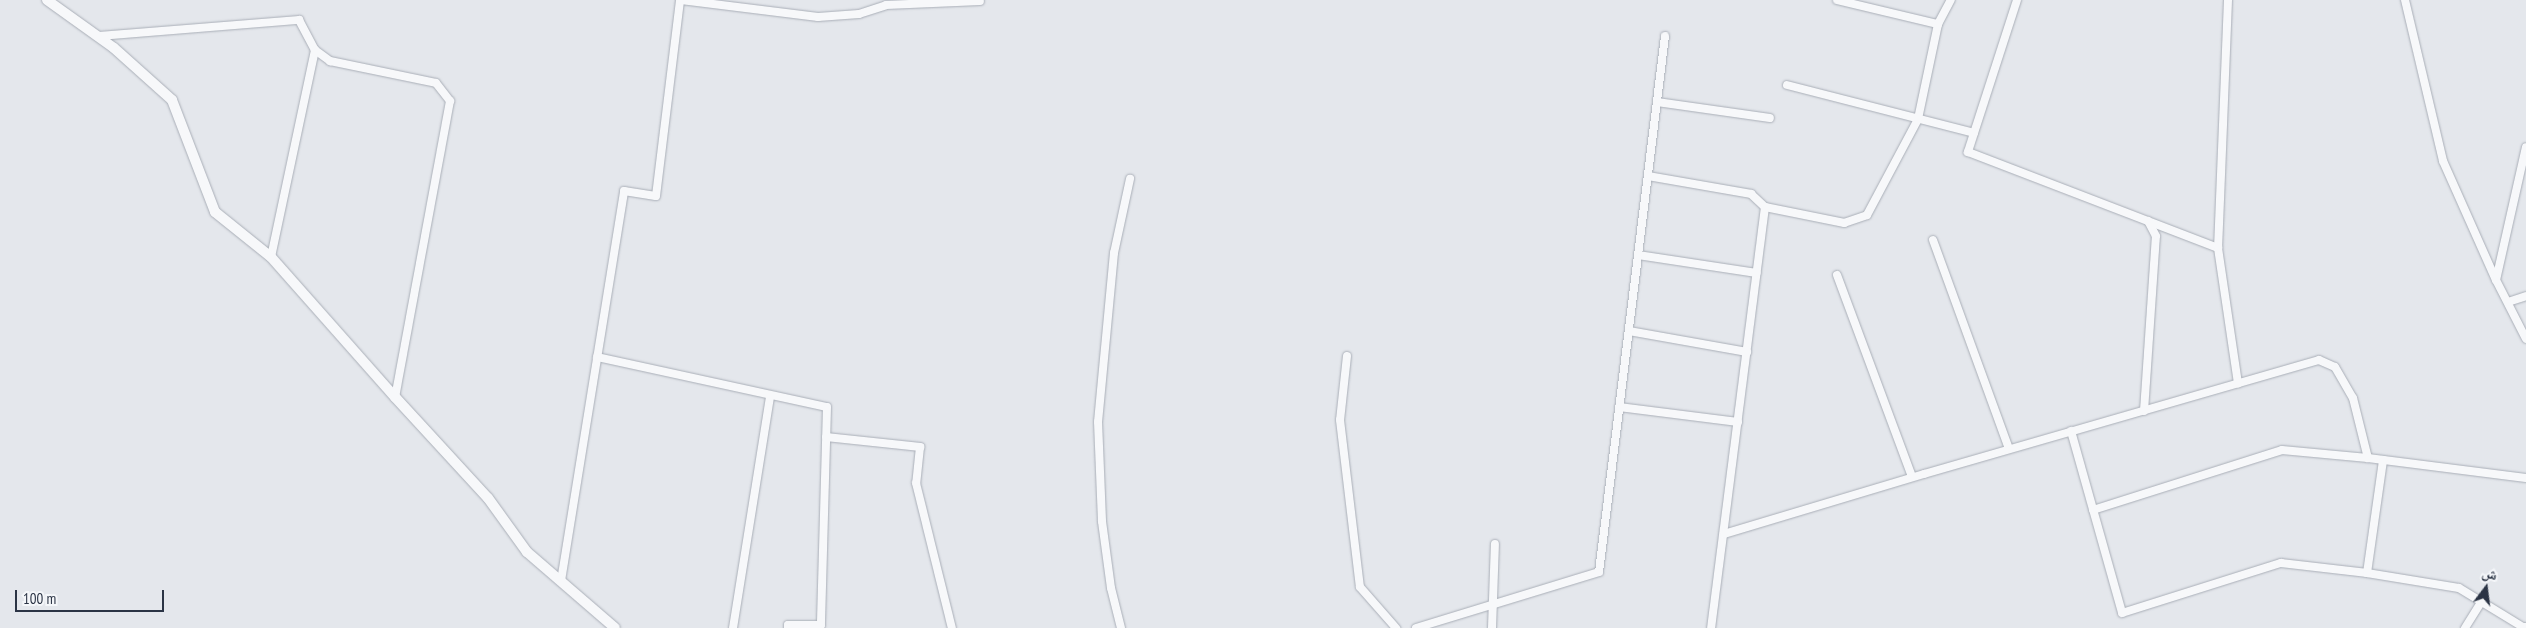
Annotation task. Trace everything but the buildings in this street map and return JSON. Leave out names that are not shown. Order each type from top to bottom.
[{"type":"street","points":[[47,0],[99,36],[172,100],[215,212],[271,257],[395,397],[488,498],[527,552],[615,628]]},
{"type":"street","points":[[561,581],[624,191],[656,196],[680,0],[818,16],[859,14],[886,4],[980,1]]},
{"type":"street","points":[[1837,0],[1938,24]]},
{"type":"street","points":[[1648,176],[1751,194],[1765,207],[1844,223],[1867,215],[1918,119],[1938,24],[1951,0]]},
{"type":"street","points":[[2017,0],[1968,152],[2218,248]]},
{"type":"street","points":[[2228,0],[2218,248],[2238,384]]},
{"type":"street","points":[[2405,0],[2443,161],[2496,280],[2526,339]]},
{"type":"street","points":[[99,36],[299,20],[315,50],[330,62],[436,83],[450,101],[395,397]]},
{"type":"street","points":[[1416,628],[1599,572],[1665,36]]},
{"type":"street","points":[[271,257],[315,50]]},
{"type":"street","points":[[1787,85],[1974,133]]},
{"type":"street","points":[[1657,102],[1770,118]]},
{"type":"street","points":[[2496,280],[2526,147]]},
{"type":"street","points":[[1121,628],[1111,588],[1102,521],[1098,422],[1114,253],[1130,179]]},
{"type":"street","points":[[1711,628],[1765,207]]},
{"type":"street","points":[[2144,411],[2156,236],[2148,221]]},
{"type":"street","points":[[1933,240],[2009,449]]},
{"type":"street","points":[[1638,255],[1757,273]]},
{"type":"street","points":[[1837,275],[1912,477]]},
{"type":"street","points":[[2508,302],[2526,296]]},
{"type":"street","points":[[1629,332],[1747,352]]},
{"type":"street","points":[[1347,356],[1340,420],[1360,587],[1396,628]]},
{"type":"street","points":[[597,357],[827,407],[821,625],[788,625],[788,628]]},
{"type":"street","points":[[1724,534],[1912,477],[2320,360],[2335,367],[2353,398],[2368,458]]},
{"type":"street","points":[[733,628],[770,396]]},
{"type":"street","points":[[1619,407],[1738,422]]},
{"type":"street","points":[[2071,431],[2122,613],[2281,563],[2367,573],[2459,588],[2523,627],[2526,627]]},
{"type":"street","points":[[826,437],[920,446],[916,483],[952,628]]},
{"type":"street","points":[[2093,510],[2282,450],[2368,458],[2526,478]]},
{"type":"street","points":[[2367,573],[2383,460]]},
{"type":"street","points":[[1492,628],[1495,544]]},
{"type":"street","points":[[2465,628],[2482,601]]}]
